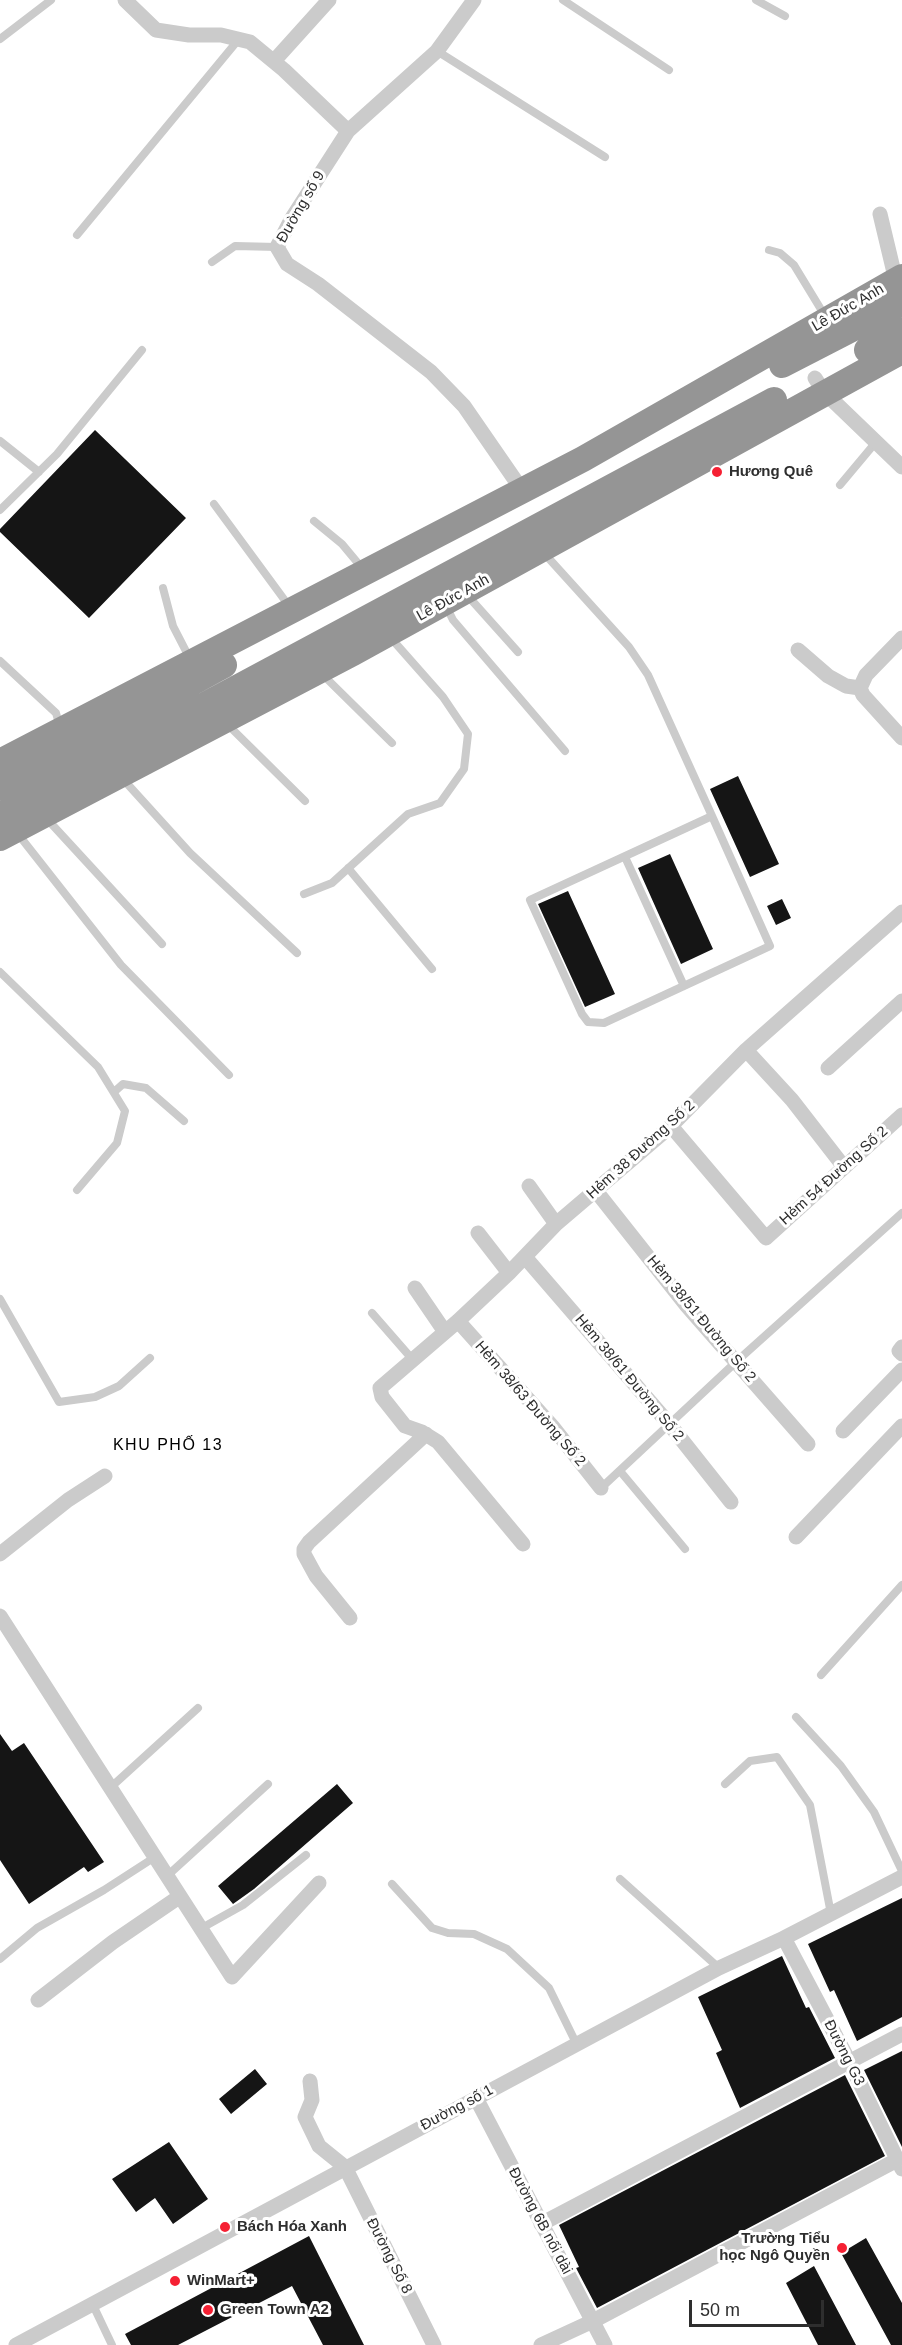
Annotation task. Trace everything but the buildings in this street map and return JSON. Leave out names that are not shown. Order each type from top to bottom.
[{"type":"highway","name":"Lê Đức Anh","points":[[0,787],[292,610],[583,459],[828,320],[900,287]]},
{"type":"highway","name":"Lê Đức Anh","points":[[0,762],[61,730],[196,670],[900,287]]},
{"type":"highway","name":"Lê Đức Anh","points":[[4,824],[44,816],[387,634],[540,550],[819,385],[902,331]]},
{"type":"highway","name":"Lê Đức Anh","points":[[4,824],[819,385],[902,351]]},
{"type":"street","points":[[126,0],[156,30],[189,35],[221,35],[250,42],[274,61],[348,131]]},
{"type":"street","points":[[274,61],[329,0]]},
{"type":"street","name":"Đường số 9","points":[[474,0],[437,51],[348,131],[292,218],[277,247],[287,264],[318,284],[431,372],[464,406],[522,490]]},
{"type":"street","points":[[880,214],[900,287]]},
{"type":"street","points":[[819,385],[902,467]]},
{"type":"street","points":[[902,638],[866,675],[860,688],[863,695],[902,738]]},
{"type":"street","points":[[798,650],[828,676],[846,686],[860,688]]},
{"type":"street","name":"Hẻm 38 Đường Số 2","points":[[426,1434],[405,1426],[382,1397],[380,1388],[458,1321],[556,1224],[670,1126],[746,1050],[902,912]]},
{"type":"street","points":[[828,1068],[902,1001]]},
{"type":"street","points":[[746,1050],[792,1100],[844,1167]]},
{"type":"street","name":"Hẻm 54 Đường Số 2","points":[[670,1126],[766,1238],[902,1115]]},
{"type":"street","points":[[529,1186],[556,1224]]},
{"type":"street","name":"Hẻm 38/51 Đường Số 2","points":[[596,1191],[687,1306],[808,1444]]},
{"type":"street","points":[[478,1233],[509,1273]]},
{"type":"street","name":"Hẻm 38/61 Đường Số 2","points":[[525,1257],[670,1425],[731,1502]]},
{"type":"street","points":[[415,1288],[445,1332]]},
{"type":"street","name":"Hẻm 38/63 Đường Số 2","points":[[458,1321],[552,1426],[601,1488]]},
{"type":"street","points":[[902,1347],[899,1351],[902,1354]]},
{"type":"street","points":[[843,1431],[902,1370]]},
{"type":"street","points":[[796,1537],[902,1426]]},
{"type":"street","points":[[350,1618],[316,1576],[304,1554],[304,1549],[426,1434],[438,1442],[523,1544]]},
{"type":"street","points":[[0,1554],[68,1500],[105,1476]]},
{"type":"street","points":[[0,1616],[232,1977],[319,1883]]},
{"type":"street","name":"Đường số 1","points":[[16,2345],[37,2340],[92,2303],[345,2167],[719,1968],[784,1938],[902,1877]]},
{"type":"street","points":[[38,2000],[113,1942],[179,1897]]},
{"type":"street","name":"Đường G3","points":[[784,1938],[900,2164]]},
{"type":"street","points":[[541,2224],[902,2034]]},
{"type":"street","points":[[310,2081],[312,2100],[305,2117],[319,2146],[345,2167]]},
{"type":"street","name":"Đường 6B nối dài","points":[[476,2098],[605,2345]]},
{"type":"street","points":[[541,2345],[593,2321],[900,2164]]},
{"type":"street","name":"Đường Số 8","points":[[345,2167],[434,2345]]},
{"type":"lane","points":[[0,39],[51,0]]},
{"type":"lane","points":[[563,0],[669,70]]},
{"type":"lane","points":[[756,0],[785,16]]},
{"type":"lane","points":[[76,235],[239,39]]},
{"type":"lane","points":[[437,51],[605,157]]},
{"type":"lane","points":[[212,262],[235,246],[277,247]]},
{"type":"lane","points":[[769,250],[780,253],[794,265],[828,320]]},
{"type":"lane","points":[[0,510],[77,431],[142,350]]},
{"type":"lane","points":[[0,441],[39,472]]},
{"type":"lane","points":[[840,485],[876,442]]},
{"type":"lane","points":[[214,504],[292,610]]},
{"type":"lane","points":[[314,521],[342,544],[364,572]]},
{"type":"lane","points":[[540,550],[640,661],[648,675],[712,816],[770,946],[604,1023],[593,1024],[582,1014],[530,900],[712,816]]},
{"type":"lane","points":[[163,588],[172,627],[196,670]]},
{"type":"lane","points":[[454,597],[518,652]]},
{"type":"lane","points":[[454,597],[453,620],[565,751]]},
{"type":"lane","points":[[304,894],[332,883],[408,814],[440,802],[464,769],[468,734],[443,697],[387,634]]},
{"type":"lane","points":[[0,661],[56,713],[61,730]]},
{"type":"lane","points":[[318,671],[392,743]]},
{"type":"lane","points":[[223,720],[305,801]]},
{"type":"lane","points":[[120,775],[190,853],[297,953]]},
{"type":"lane","points":[[44,816],[162,944]]},
{"type":"lane","points":[[4,824],[122,966],[229,1075]]},
{"type":"lane","points":[[625,857],[684,986]]},
{"type":"lane","points":[[348,868],[432,969]]},
{"type":"lane","points":[[0,972],[98,1067],[125,1111],[117,1143],[77,1190]]},
{"type":"lane","points":[[114,1092],[123,1084],[146,1088],[184,1121]]},
{"type":"lane","points":[[601,1488],[737,1361],[902,1213]]},
{"type":"lane","points":[[0,1299],[59,1402],[95,1397],[119,1386],[150,1358]]},
{"type":"lane","points":[[372,1313],[413,1360]]},
{"type":"lane","points":[[620,1471],[685,1549]]},
{"type":"lane","points":[[821,1675],[902,1585]]},
{"type":"lane","points":[[110,1788],[198,1708]]},
{"type":"lane","points":[[796,1717],[841,1767],[874,1812],[902,1870]]},
{"type":"lane","points":[[725,1784],[750,1761],[777,1757],[810,1805],[831,1914]]},
{"type":"lane","points":[[167,1876],[268,1784]]},
{"type":"lane","points":[[200,1929],[243,1905],[306,1855]]},
{"type":"lane","points":[[0,1959],[37,1928],[104,1890],[155,1857]]},
{"type":"lane","points":[[620,1879],[719,1968]]},
{"type":"lane","points":[[392,1884],[432,1928],[448,1934],[474,1934],[507,1949],[549,1988],[577,2045]]},
{"type":"lane","points":[[92,2303],[112,2345]]},
{"type":"place","name":"Hương Quê","points":[[717,472]]},
{"type":"place","name":"Bách Hóa Xanh","points":[[225,2227]]},
{"type":"place","name":"Trường Tiểu học Ngô Quyền","points":[[842,2248]]},
{"type":"place","name":"WinMart+","points":[[175,2281]]},
{"type":"place","name":"Green Town A2","points":[[208,2310]]},
{"type":"district","name":"KHU PHỐ 13","points":[[168,1446]]}]
